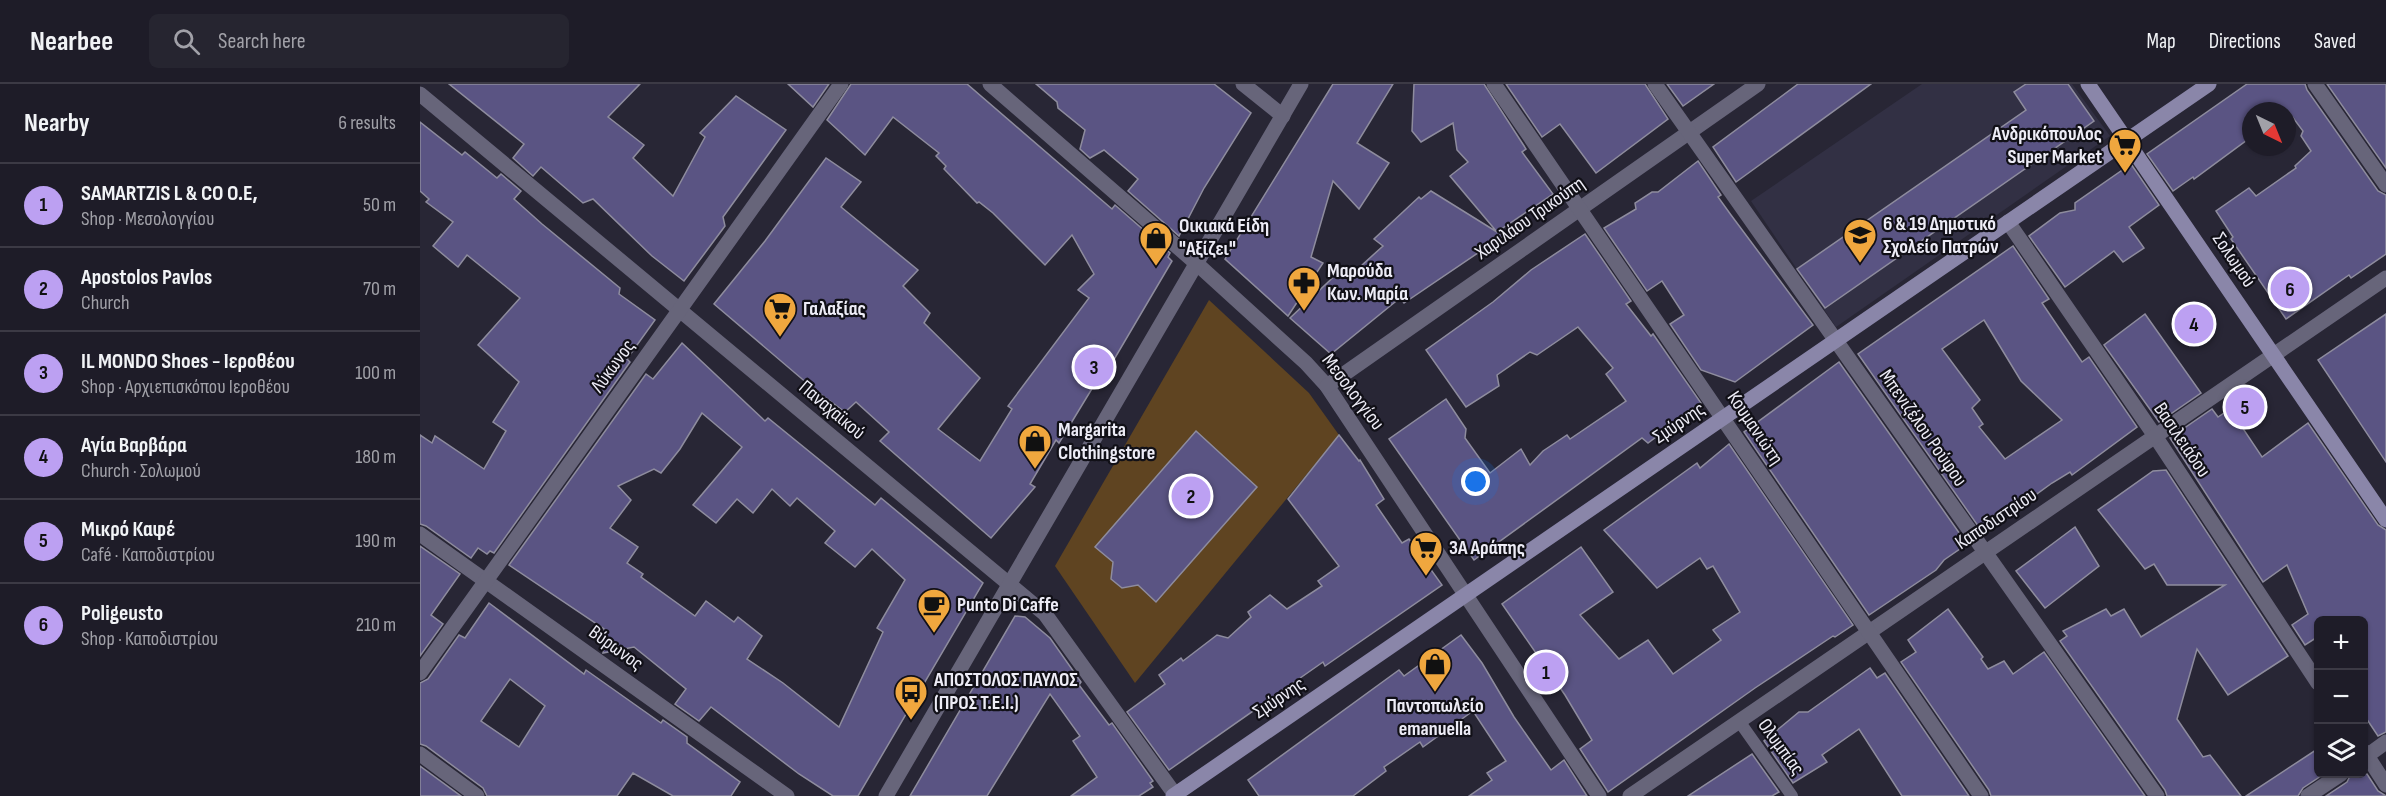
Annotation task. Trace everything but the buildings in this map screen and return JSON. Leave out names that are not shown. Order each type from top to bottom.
[{"type":"main road","name":"Σολωμού","points":[[2088,84],[2386,520]]},
{"type":"main road","name":"Σμύρνης","points":[[1174,796],[2209,84]]},
{"type":"street","name":"Λύκωνος","points":[[420,673],[841,84]]},
{"type":"street","name":"Μεσολογγίου","points":[[990,84],[1197,263],[1306,363],[1327,386],[1599,796]]},
{"type":"street","points":[[1243,84],[1283,116]]},
{"type":"street","points":[[886,796],[1301,84]]},
{"type":"street","name":"Κουμανιώτη","points":[[1494,84],[1981,796]]},
{"type":"street","name":"Μπενιζέλου Ρούφου","points":[[1655,84],[2157,796]]},
{"type":"street","name":"Χαριλάου Τρικούπη","points":[[1327,386],[1758,84]]},
{"type":"street","points":[[2315,84],[2386,184]]},
{"type":"street","name":"Παναχαϊκού","points":[[420,94],[1045,614],[1174,796]]},
{"type":"street","name":"Βασιλειάδου","points":[[2008,222],[2155,436],[2314,675]]},
{"type":"street","name":"Καποδιστρίου","points":[[1630,796],[2386,278]]},
{"type":"street","name":"Βύρωνος","points":[[420,534],[787,796]]},
{"type":"street","points":[[2368,753],[2386,742]]},
{"type":"street","points":[[420,754],[477,796]]},
{"type":"street","points":[[2368,759],[2386,785]]},
{"type":"street","points":[[2308,796],[2335,778]]},
{"type":"lane","name":"Ολυμπίας","points":[[1739,722],[1792,796]]},
{"type":"shaded area","name":"6 & 19 Δημοτικό Σχολείο Πατρών","points":[[1922,84],[2072,84],[2110,136],[1836,327],[1751,201]]},
{"type":"shaded area","points":[[1209,300],[1309,393],[1339,435],[1135,683],[1055,566]]},
{"type":"place","name":"Ανδρικόπουλος Super Market","points":[[2125,174]]},
{"type":"place","name":"6 & 19 Δημοτικό Σχολείο Πατρών","points":[[1860,264]]},
{"type":"place","name":"Οικιακά Είδη \"Αξίζει\"","points":[[1156,267]]},
{"type":"place","name":"Poligeusto","points":[[2290,289]]},
{"type":"place","name":"Μαρούδα Κων. Μαρία","points":[[1304,312]]},
{"type":"place","name":"Αγία Βαρβάρα","points":[[2194,324]]},
{"type":"place","name":"Γαλαξίας","points":[[780,338]]},
{"type":"place","name":"IL MONDO Shoes - Ιεροθέου","points":[[1094,367]]},
{"type":"place","name":"Μικρό Καφέ","points":[[2245,407]]},
{"type":"place","name":"Margarita Clothingstore","points":[[1035,470]]},
{"type":"place","name":"Apostolos Pavlos","points":[[1191,496]]},
{"type":"place","name":"3Α Αράπης","points":[[1426,577]]},
{"type":"place","name":"Punto Di Caffe","points":[[934,634]]},
{"type":"place","name":"SAMARTZIS L & CO O.E,","points":[[1546,672]]},
{"type":"place","name":"Παντοπωλείο emanuella","points":[[1435,693]]},
{"type":"place","name":"ΑΠΟΣΤΟΛΟΣ ΠΑΥΛΟΣ (ΠΡΟΣ Τ.Ε.Ι.)","points":[[911,721]]}]
